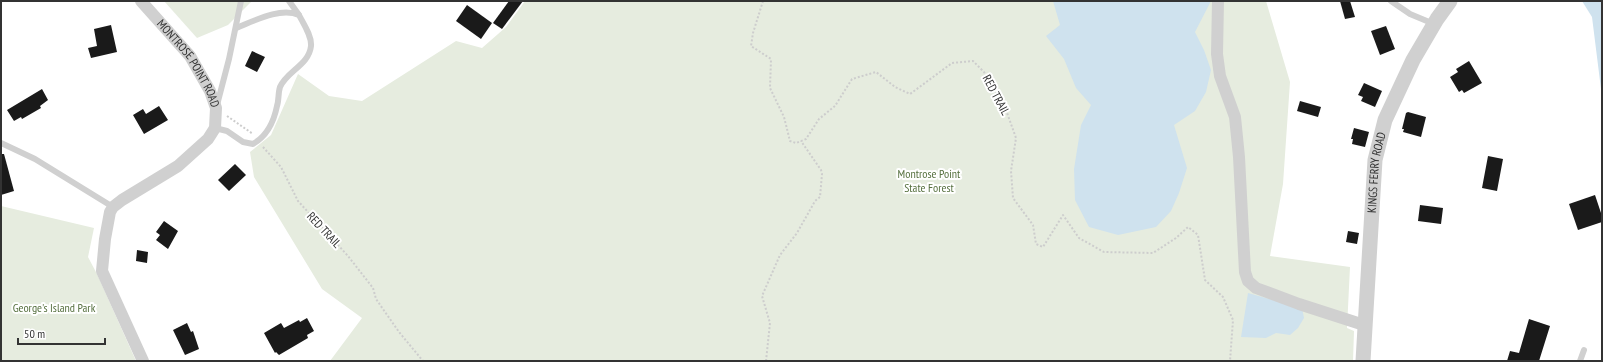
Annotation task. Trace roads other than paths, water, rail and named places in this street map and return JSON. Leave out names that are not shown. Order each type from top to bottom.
[{"type":"street","name":"MONTROSE POINT ROAD","points":[[113,207],[178,166],[208,139],[215,128],[216,108],[210,90],[190,56],[141,1]]},
{"type":"street","points":[[1218,1],[1217,54],[1220,76],[1235,117],[1239,157],[1245,272],[1248,281],[1256,288],[1298,304],[1364,325]]},
{"type":"street","name":"KINGS FERRY ROAD","points":[[1363,361],[1375,160],[1385,120],[1412,60],[1450,1]]},
{"type":"street","points":[[113,207],[110,212],[104,239],[102,271],[143,361]]},
{"type":"lane","points":[[216,108],[242,1]]},
{"type":"lane","points":[[215,128],[227,131],[243,142],[253,144],[262,139],[269,129],[277,105],[279,89],[285,79],[307,58],[311,45],[308,32],[299,15],[289,1]]},
{"type":"lane","points":[[1391,1],[1410,14],[1434,24]]},
{"type":"lane","points":[[236,28],[281,12],[292,12],[299,15]]},
{"type":"lane","points":[[1,143],[35,159],[113,207]]},
{"type":"lane","points":[[1580,361],[1584,350]]},
{"type":"water","points":[[1053,1],[1211,1],[1195,32],[1204,50],[1211,70],[1206,92],[1195,111],[1174,125],[1187,168],[1179,193],[1171,211],[1156,227],[1118,235],[1089,227],[1075,200],[1074,169],[1081,125],[1091,105],[1076,88],[1064,59],[1046,36],[1060,25]]},
{"type":"water","points":[[1582,1],[1602,1],[1602,97],[1592,17]]},
{"type":"water","points":[[1248,293],[1302,308],[1304,318],[1298,328],[1290,335],[1276,333],[1266,338],[1241,337]]},
{"type":"park label","name":"Montrose Point State Forest","points":[[929,181]]},
{"type":"park label","name":"George's Island Park","points":[[54,308]]}]
